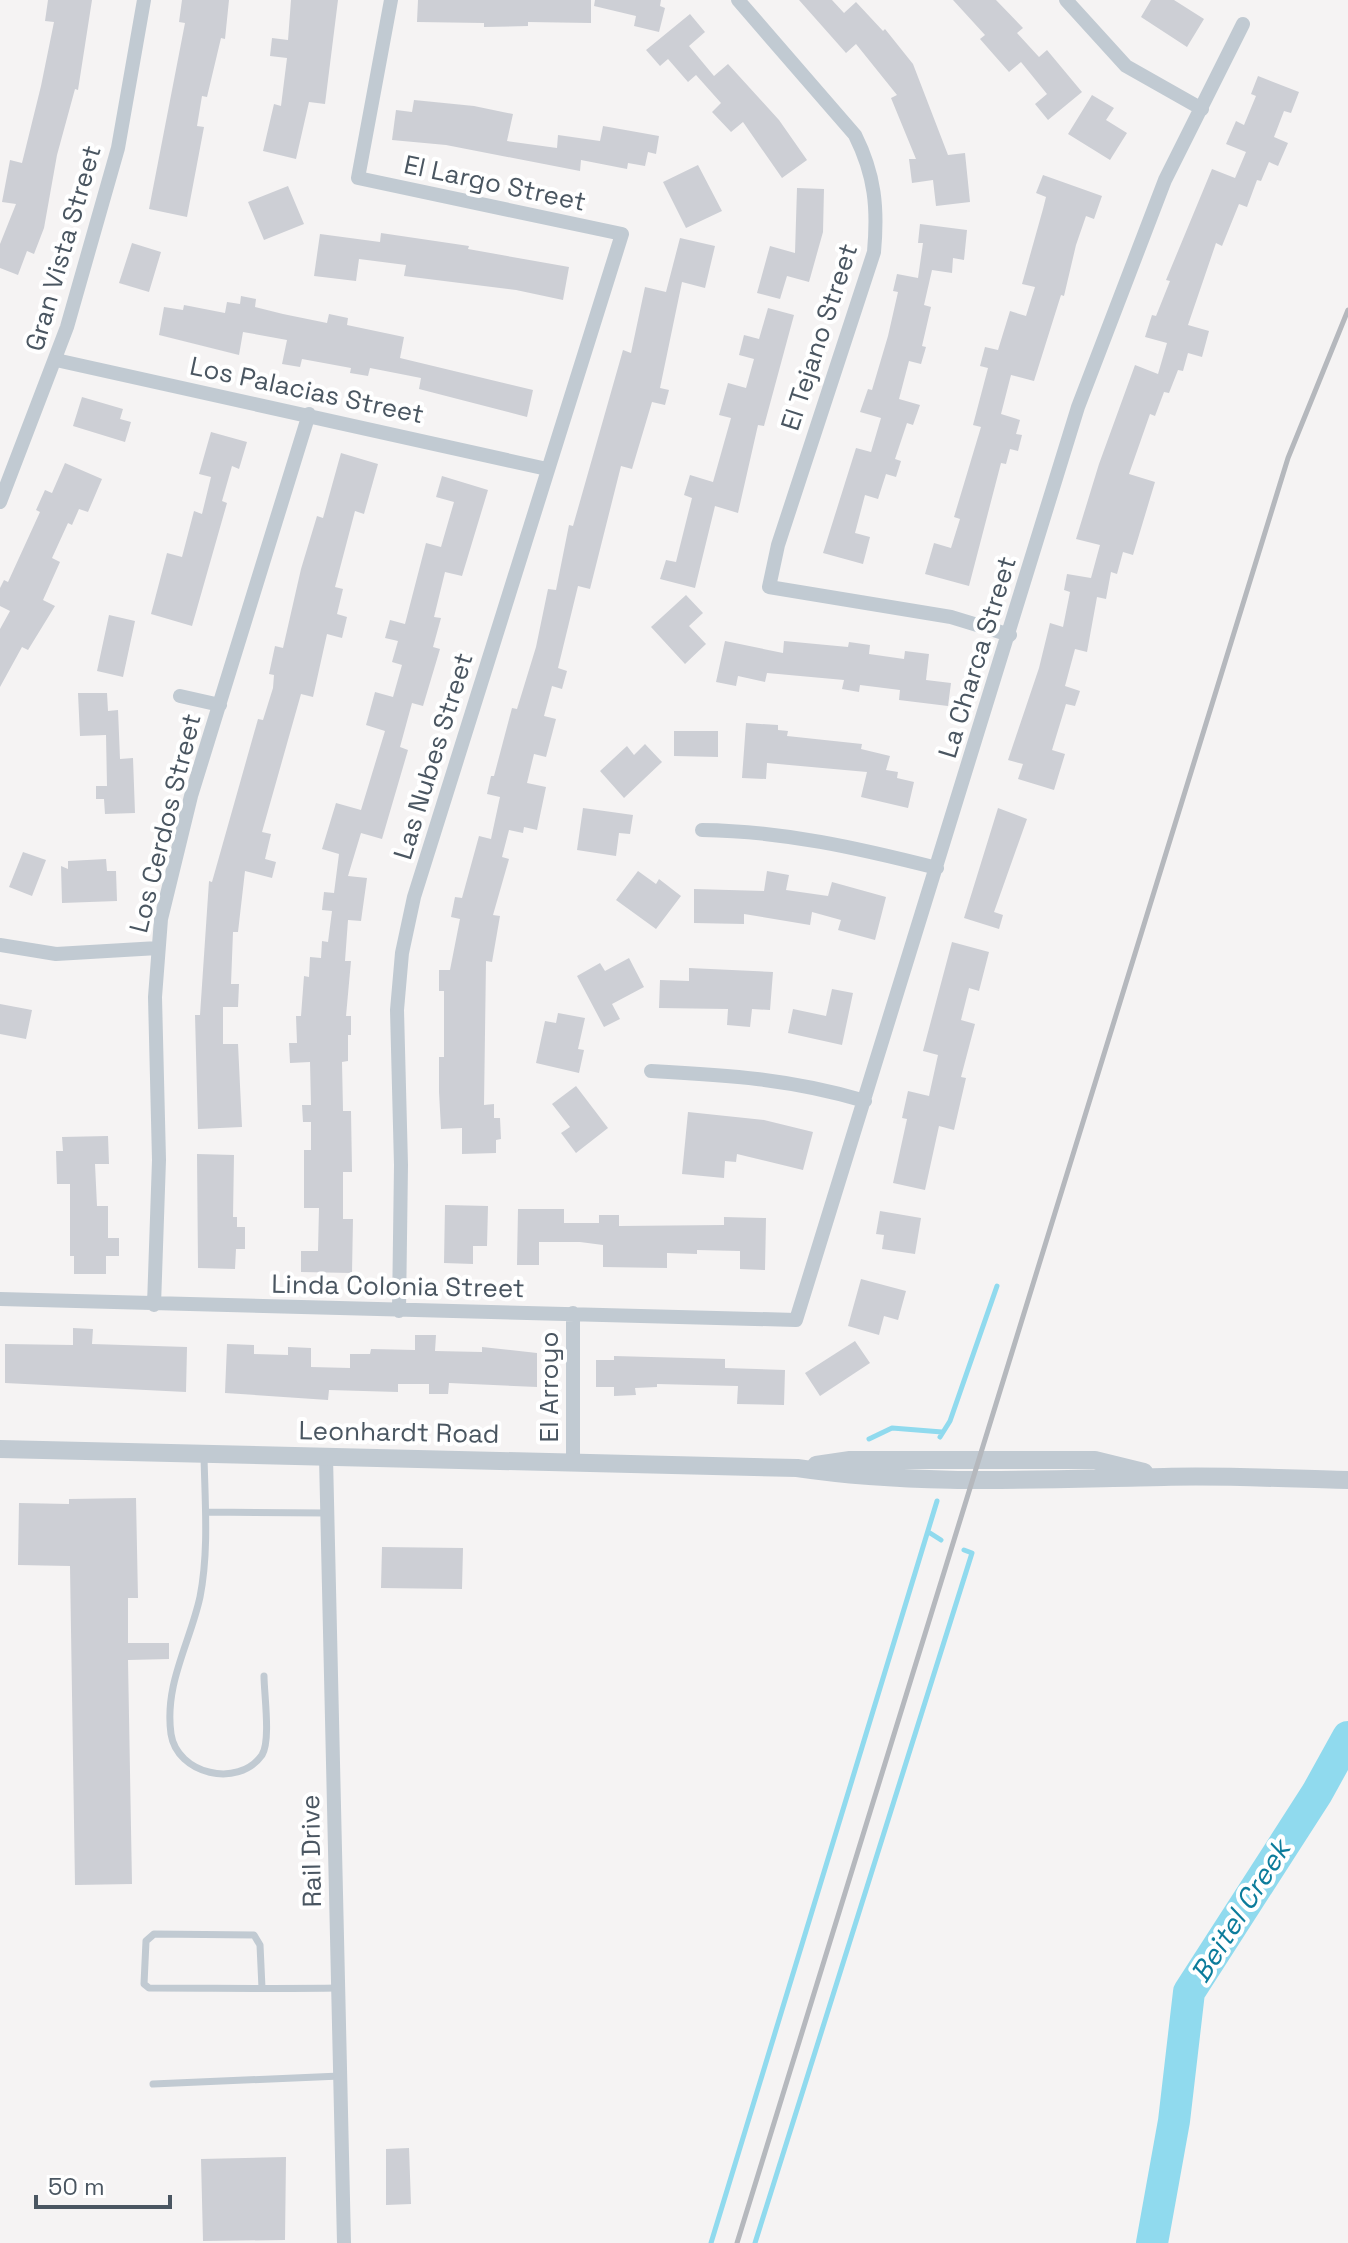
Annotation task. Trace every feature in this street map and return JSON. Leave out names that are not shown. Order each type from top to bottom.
[{"type":"street","name":"Gran Vista Street","points":[[0,502],[56,360],[118,148],[144,0]]},
{"type":"street","name":"El Largo Street","points":[[391,0],[358,178],[622,234]]},
{"type":"street","name":"El Tejano Street","points":[[738,0],[855,135],[868,161],[876,189],[874,252],[778,545],[769,587],[851,598],[951,617],[1010,635]]},
{"type":"street","points":[[1066,0],[1126,66],[1202,109]]},
{"type":"street","name":"La Charca Street","points":[[796,1320],[1078,407],[1165,180],[1243,24]]},
{"type":"street","name":"Las Nubes Street","points":[[399,1311],[401,1165],[397,1010],[402,953],[414,897],[622,234]]},
{"type":"street","name":"Los Palacias Street","points":[[56,360],[547,469]]},
{"type":"street","name":"Los Cerdos Street","points":[[154,1305],[159,1160],[154,1047],[158,948],[170,876],[309,414]]},
{"type":"street","points":[[180,696],[220,705]]},
{"type":"street","points":[[702,830],[753,831],[829,841],[937,868]]},
{"type":"street","points":[[0,945],[56,954],[158,948]]},
{"type":"street","points":[[651,1071],[762,1077],[819,1087],[865,1101]]},
{"type":"street","name":"Linda Colonia Street","points":[[0,1299],[796,1320]]},
{"type":"street","name":"El Arroyo","points":[[573,1313],[573,1462]]},
{"type":"street","name":"Leonhardt Road","points":[[0,1449],[797,1468],[851,1476],[963,1480],[1164,1477],[1348,1480]]},
{"type":"street","name":"Rail Drive","points":[[326,1457],[344,2243]]},
{"type":"lane","points":[[204,1454],[206,1512],[201,1593],[193,1625],[176,1663],[172,1691],[171,1735],[180,1756],[195,1768],[214,1773],[235,1772],[255,1761],[266,1744],[264,1676]]},
{"type":"lane","points":[[206,1512],[327,1513]]},
{"type":"lane","points":[[262,1988],[260,1945],[254,1935],[154,1934],[146,1941],[144,1984],[149,1988],[262,1988],[338,1988]]},
{"type":"lane","points":[[153,2084],[340,2076]]},
{"type":"building","points":[[48,0],[92,0],[78,90],[75,89],[57,155],[44,228],[34,254],[27,251],[18,275],[0,268],[0,244],[16,204],[2,202],[10,160],[22,163],[41,86],[54,22],[45,21]]},
{"type":"building","points":[[182,0],[229,0],[225,39],[221,38],[207,97],[202,96],[197,126],[204,127],[187,217],[149,209],[185,23],[179,22]]},
{"type":"building","points":[[291,0],[338,0],[325,104],[309,102],[296,159],[263,151],[274,104],[281,106],[287,58],[270,56],[272,38],[288,40]]},
{"type":"building","points":[[418,0],[591,0],[591,23],[528,22],[528,26],[484,27],[484,23],[417,22]]},
{"type":"building","points":[[595,0],[661,0],[660,6],[665,8],[659,32],[634,26],[636,16],[594,6]]},
{"type":"building","points":[[799,0],[832,0],[844,13],[856,2],[883,31],[885,29],[913,64],[948,155],[965,153],[970,202],[936,206],[933,180],[912,183],[909,159],[916,159],[891,98],[897,95],[856,44],[846,53]]},
{"type":"building","points":[[953,0],[996,0],[1023,28],[1017,33],[1039,57],[1047,50],[1082,92],[1048,120],[1035,104],[1047,94],[1021,62],[1009,72],[980,39],[985,35]]},
{"type":"building","points":[[1151,0],[1174,0],[1204,19],[1187,47],[1141,17]]},
{"type":"building","points":[[690,14],[705,32],[689,46],[714,76],[728,64],[779,120],[807,160],[782,178],[743,122],[731,132],[712,112],[721,103],[696,75],[688,82],[668,59],[660,66],[646,50]]},
{"type":"building","points":[[1258,76],[1299,92],[1291,113],[1284,111],[1274,137],[1288,143],[1278,166],[1269,162],[1261,181],[1257,180],[1247,207],[1239,204],[1222,246],[1216,243],[1188,325],[1209,331],[1202,357],[1188,353],[1183,371],[1178,370],[1169,393],[1164,392],[1155,416],[1150,414],[1129,474],[1155,482],[1133,555],[1123,552],[1117,574],[1111,572],[1106,599],[1097,597],[1087,652],[1075,649],[1065,686],[1080,691],[1075,706],[1066,704],[1052,750],[1065,754],[1054,790],[1018,779],[1023,764],[1008,760],[1039,668],[1050,623],[1063,627],[1070,592],[1064,590],[1067,574],[1091,578],[1100,545],[1076,539],[1099,464],[1135,365],[1158,374],[1167,343],[1145,337],[1152,315],[1156,316],[1170,281],[1166,280],[1212,169],[1235,178],[1246,152],[1226,144],[1236,121],[1244,125],[1256,96],[1251,94]]},
{"type":"building","points":[[1092,95],[1114,108],[1106,120],[1127,133],[1110,160],[1068,134]]},
{"type":"building","points":[[414,100],[474,106],[513,114],[507,141],[557,148],[558,135],[600,141],[603,126],[659,136],[656,154],[648,152],[645,166],[628,163],[627,169],[581,160],[580,171],[446,145],[392,140],[396,110],[412,112]]},
{"type":"building","points":[[698,165],[722,211],[686,228],[663,182]]},
{"type":"building","points":[[1043,175],[1102,196],[1094,219],[1086,216],[1064,296],[1061,295],[1034,381],[1011,375],[1001,414],[1020,420],[1016,434],[1022,435],[1018,451],[1010,449],[1006,464],[1001,463],[969,586],[925,574],[934,543],[951,548],[960,519],[954,517],[981,427],[973,425],[988,368],[980,366],[985,347],[998,350],[1010,311],[1026,316],[1035,287],[1022,284],[1046,197],[1036,193]]},
{"type":"building","points":[[288,186],[304,224],[264,240],[248,202]]},
{"type":"building","points":[[797,188],[824,189],[823,232],[809,282],[787,276],[780,299],[757,293],[770,246],[795,253]]},
{"type":"building","points":[[920,224],[967,230],[964,260],[953,258],[952,273],[932,270],[924,305],[931,307],[922,346],[926,347],[921,364],[909,361],[899,399],[920,405],[913,425],[907,423],[895,459],[901,461],[896,477],[886,474],[878,499],[865,495],[855,533],[870,537],[863,564],[823,553],[856,448],[871,452],[881,418],[860,412],[868,389],[872,390],[888,336],[898,292],[893,291],[897,274],[918,278],[923,243],[918,243]]},
{"type":"building","points":[[381,233],[469,246],[468,249],[569,267],[563,300],[516,290],[404,276],[406,265],[359,259],[356,281],[314,276],[320,234],[380,242]]},
{"type":"building","points":[[680,238],[715,246],[705,288],[682,282],[660,388],[669,390],[665,405],[652,402],[632,469],[621,466],[590,589],[578,586],[558,668],[567,671],[562,689],[552,686],[544,716],[556,719],[546,757],[534,754],[527,783],[546,787],[537,830],[524,827],[523,833],[509,830],[502,857],[509,859],[493,915],[500,916],[492,962],[486,961],[484,1105],[494,1104],[494,1118],[500,1118],[501,1139],[496,1140],[496,1153],[462,1154],[462,1128],[441,1129],[439,1092],[439,1057],[444,1057],[444,991],[439,991],[439,970],[450,970],[460,919],[451,917],[455,897],[462,898],[479,836],[491,839],[500,797],[487,794],[491,776],[494,776],[512,708],[517,709],[536,647],[548,589],[556,590],[569,525],[573,526],[623,350],[631,353],[645,287],[666,292]]},
{"type":"building","points":[[132,243],[161,252],[149,292],[119,283]]},
{"type":"building","points":[[241,296],[256,299],[255,307],[283,314],[327,323],[329,314],[348,318],[347,325],[404,337],[400,358],[533,390],[527,417],[419,389],[421,378],[370,368],[368,376],[350,373],[351,368],[302,359],[300,367],[282,364],[287,340],[243,332],[239,355],[159,335],[164,307],[183,310],[184,305],[225,313],[227,302],[240,304]]},
{"type":"building","points":[[768,308],[794,315],[764,426],[758,425],[738,513],[715,506],[695,588],[660,579],[666,560],[676,562],[692,498],[684,495],[690,475],[713,482],[731,418],[719,415],[728,383],[746,388],[754,359],[739,355],[744,335],[759,339]]},
{"type":"building","points":[[82,397],[123,409],[120,419],[131,422],[125,442],[73,426]]},
{"type":"building","points":[[211,432],[247,442],[239,469],[232,466],[222,501],[227,503],[192,626],[151,614],[167,553],[182,557],[194,511],[202,514],[211,477],[199,474]]},
{"type":"building","points":[[341,453],[378,464],[364,514],[355,511],[335,587],[343,589],[337,614],[347,617],[342,638],[327,634],[313,697],[301,694],[262,832],[271,834],[265,859],[276,862],[272,878],[245,871],[238,932],[233,932],[231,984],[239,984],[238,1007],[223,1007],[223,1044],[238,1044],[242,1127],[198,1129],[195,1015],[200,1015],[209,881],[212,882],[258,719],[263,720],[273,688],[274,675],[269,674],[275,646],[283,648],[301,569],[317,516],[323,518]]},
{"type":"building","points":[[65,463],[102,479],[88,512],[79,509],[72,525],[68,523],[52,558],[60,562],[43,600],[55,606],[28,650],[22,647],[0,687],[0,629],[10,611],[0,606],[0,588],[4,580],[8,582],[40,512],[36,510],[45,490],[52,493]]},
{"type":"building","points":[[442,476],[488,490],[462,576],[445,572],[434,617],[441,618],[433,647],[440,649],[423,706],[412,703],[400,747],[408,750],[382,839],[361,833],[348,876],[367,878],[361,921],[348,920],[345,961],[351,961],[346,1016],[351,1016],[351,1035],[348,1035],[348,1061],[342,1062],[343,1111],[351,1111],[352,1172],[343,1172],[343,1219],[353,1219],[352,1273],[301,1272],[301,1251],[318,1251],[319,1208],[304,1208],[304,1150],[311,1150],[311,1122],[303,1122],[302,1105],[311,1105],[310,1062],[290,1063],[289,1043],[297,1043],[296,1016],[301,1016],[304,976],[309,977],[310,957],[321,958],[322,941],[328,942],[332,911],[322,910],[324,892],[334,893],[339,854],[322,849],[336,803],[361,810],[385,731],[366,725],[375,692],[393,697],[402,665],[392,662],[398,641],[385,638],[390,620],[405,624],[426,543],[441,547],[454,502],[436,497]]},
{"type":"building","points":[[686,595],[703,613],[689,626],[706,644],[685,664],[651,627]]},
{"type":"building","points":[[109,615],[135,621],[123,677],[97,671]]},
{"type":"building","points":[[725,641],[783,653],[784,641],[848,647],[849,642],[870,645],[869,654],[904,659],[905,651],[929,654],[926,680],[951,683],[948,706],[899,700],[900,690],[860,685],[859,692],[842,689],[844,680],[767,673],[765,682],[738,676],[736,686],[716,682]]},
{"type":"building","points":[[78,693],[107,693],[108,711],[118,710],[120,759],[133,758],[135,813],[105,814],[104,799],[96,799],[96,786],[107,786],[106,735],[80,736]]},
{"type":"building","points":[[746,723],[778,725],[778,730],[788,731],[787,736],[862,744],[861,749],[890,756],[886,770],[898,772],[897,778],[914,782],[908,808],[861,797],[867,772],[767,763],[766,779],[742,778]]},
{"type":"building","points":[[674,731],[718,731],[718,757],[674,756]]},
{"type":"building","points":[[645,744],[662,762],[624,798],[600,771],[627,746],[634,755]]},
{"type":"building","points":[[583,808],[633,815],[630,834],[619,833],[616,856],[577,850]]},
{"type":"building","points":[[998,808],[1027,819],[994,912],[1003,915],[999,929],[964,918]]},
{"type":"building","points":[[23,852],[46,860],[32,896],[9,887]]},
{"type":"building","points":[[106,859],[107,871],[116,871],[117,901],[62,903],[61,866],[68,869],[68,861]]},
{"type":"building","points":[[638,871],[656,884],[659,879],[681,896],[656,929],[616,900]]},
{"type":"building","points":[[767,871],[789,875],[786,890],[828,896],[832,882],[886,897],[875,940],[838,930],[841,920],[812,912],[810,925],[744,914],[744,924],[694,923],[694,889],[764,891]]},
{"type":"building","points":[[952,942],[989,952],[979,991],[969,988],[961,1020],[975,1024],[961,1077],[966,1078],[954,1130],[939,1126],[925,1190],[893,1183],[907,1119],[902,1118],[908,1091],[929,1096],[938,1055],[923,1051]]},
{"type":"building","points":[[629,958],[644,987],[612,1004],[620,1019],[604,1027],[577,976],[600,963],[605,971]]},
{"type":"building","points":[[689,968],[773,972],[770,1010],[752,1009],[750,1027],[727,1025],[728,1009],[659,1008],[660,980],[689,981]]},
{"type":"building","points":[[832,989],[853,993],[842,1045],[788,1033],[793,1009],[826,1016]]},
{"type":"building","points":[[0,1004],[32,1010],[26,1039],[0,1034]]},
{"type":"building","points":[[558,1013],[585,1018],[578,1049],[584,1050],[579,1073],[536,1063],[545,1021],[556,1023]]},
{"type":"building","points":[[576,1086],[608,1128],[576,1153],[561,1133],[570,1127],[552,1104]]},
{"type":"building","points":[[688,1112],[764,1120],[813,1132],[803,1170],[737,1154],[736,1162],[725,1161],[724,1178],[682,1174]]},
{"type":"building","points":[[108,1136],[109,1164],[95,1164],[97,1206],[108,1206],[108,1238],[119,1238],[119,1256],[106,1256],[106,1274],[74,1274],[74,1256],[70,1256],[70,1184],[57,1184],[56,1151],[63,1151],[62,1137]]},
{"type":"building","points":[[197,1154],[234,1155],[233,1217],[237,1217],[237,1227],[245,1227],[245,1249],[236,1249],[235,1269],[198,1268]]},
{"type":"building","points":[[445,1205],[488,1206],[487,1246],[473,1246],[473,1264],[444,1263]]},
{"type":"building","points":[[518,1209],[564,1209],[564,1223],[599,1223],[599,1215],[619,1215],[619,1226],[724,1225],[724,1217],[766,1218],[765,1270],[740,1269],[740,1251],[697,1250],[697,1254],[667,1253],[667,1268],[603,1267],[603,1245],[580,1242],[539,1242],[539,1265],[517,1265]]},
{"type":"building","points":[[880,1211],[921,1218],[915,1254],[882,1249],[884,1235],[876,1234]]},
{"type":"building","points":[[861,1279],[906,1291],[898,1320],[884,1316],[879,1335],[848,1326]]},
{"type":"building","points":[[73,1328],[93,1329],[92,1344],[187,1347],[186,1392],[5,1383],[5,1344],[73,1345]]},
{"type":"building","points":[[415,1335],[436,1335],[435,1351],[482,1352],[482,1347],[537,1353],[537,1387],[449,1383],[448,1394],[429,1394],[429,1384],[398,1384],[398,1392],[329,1390],[328,1400],[225,1393],[227,1344],[254,1345],[254,1354],[288,1355],[288,1347],[311,1348],[311,1367],[350,1368],[350,1354],[370,1354],[371,1349],[415,1350]]},
{"type":"building","points":[[855,1341],[870,1363],[820,1396],[805,1373]]},
{"type":"building","points":[[614,1356],[725,1359],[725,1368],[785,1370],[784,1405],[737,1404],[738,1386],[657,1384],[657,1387],[635,1388],[636,1395],[614,1396],[614,1387],[596,1387],[596,1360],[614,1360]]},
{"type":"building","points":[[136,1498],[138,1598],[128,1598],[128,1643],[169,1643],[169,1659],[128,1660],[132,1884],[75,1885],[70,1566],[18,1565],[19,1503],[69,1504],[69,1499]]},
{"type":"building","points":[[382,1547],[463,1548],[462,1589],[381,1588]]},
{"type":"building","points":[[409,2148],[411,2204],[386,2205],[386,2149]]},
{"type":"building","points":[[286,2157],[285,2240],[203,2241],[201,2159]]},
{"type":"waterway","points":[[940,1437],[950,1421],[997,1286]]},
{"type":"waterway","points":[[869,1439],[892,1428],[942,1432]]},
{"type":"waterway","points":[[711,2243],[937,1501]]},
{"type":"waterway","points":[[930,1533],[941,1540]]},
{"type":"waterway","points":[[755,2243],[972,1553],[964,1550]]},
{"type":"waterway","name":"Beitel Creek","points":[[1152,2243],[1174,2121],[1189,1992],[1317,1793],[1348,1737]]},
{"type":"railway","points":[[737,2243],[1288,458],[1348,310]]}]
